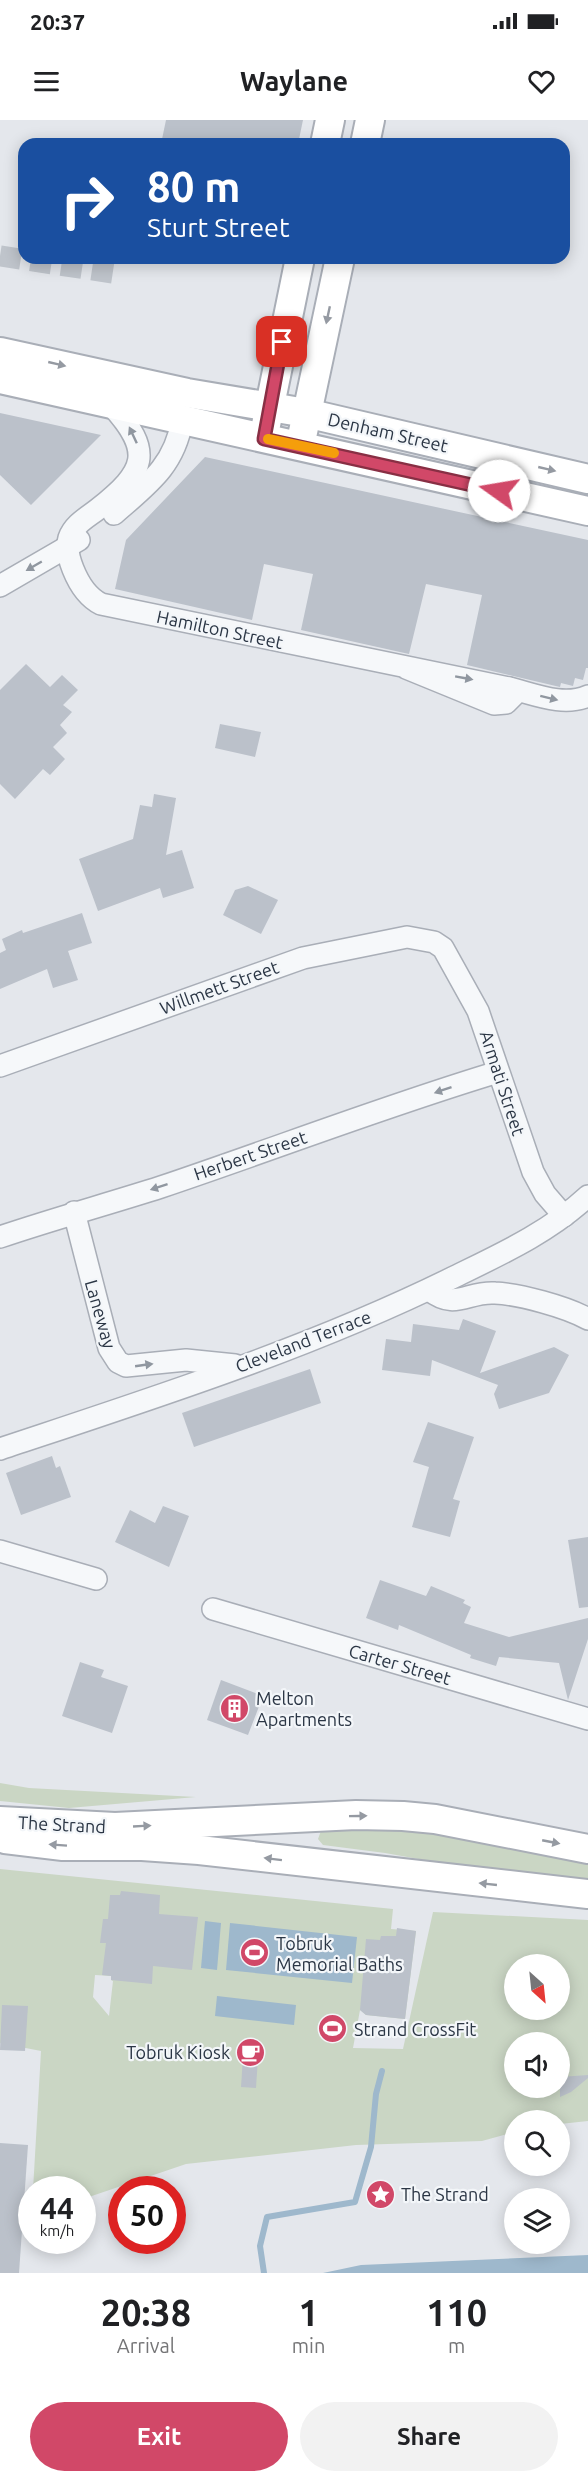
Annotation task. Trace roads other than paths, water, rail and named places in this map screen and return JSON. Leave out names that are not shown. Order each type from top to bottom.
[{"type":"main road","points":[[326,138],[330,120]]},
{"type":"main road","points":[[366,138],[370,120]]},
{"type":"main road","points":[[264,439],[299,264]]},
{"type":"main road","points":[[300,446],[339,264]]},
{"type":"main road","name":"Denham Street","points":[[0,352],[187,393],[306,413],[588,479]]},
{"type":"main road","name":"Denham Street","points":[[0,379],[588,511]]},
{"type":"main road","points":[[182,421],[187,393]]},
{"type":"main road","points":[[328,1817],[318,1820],[311,1826],[308,1832],[308,1842],[317,1854],[336,1867]]},
{"type":"main road","name":"The Strand","points":[[0,1821],[115,1827],[328,1817],[417,1817],[588,1849]]},
{"type":"main road","name":"The Strand","points":[[0,1839],[63,1846],[131,1845],[173,1848],[588,1894]]},
{"type":"street","points":[[111,405],[133,432],[146,471]]},
{"type":"street","points":[[0,586],[101,525],[146,471],[174,453],[182,421]]},
{"type":"street","name":"Hamilton Street","points":[[68,547],[72,566],[80,584],[89,597],[101,604],[559,700],[574,701],[588,696]]},
{"type":"street","name":"Willmett Street","points":[[0,1066],[303,958],[407,937],[427,940],[443,948]]},
{"type":"street","name":"Armati Street","points":[[443,948],[478,1011],[538,1183],[564,1216]]},
{"type":"street","name":"Herbert Street","points":[[0,1237],[159,1187],[333,1126],[498,1072]]},
{"type":"street","name":"Cleveland Terrace","points":[[0,1449],[243,1365],[351,1324],[429,1290],[530,1239],[588,1196]]},
{"type":"street","name":"Laneway","points":[[74,1212],[109,1348],[118,1362],[132,1366],[186,1360],[243,1365]]},
{"type":"street","points":[[429,1290],[439,1297],[450,1300],[487,1293],[511,1295],[566,1309],[588,1319]]},
{"type":"street","points":[[0,1551],[96,1579]]},
{"type":"street","name":"Carter Street","points":[[213,1609],[588,1719]]},
{"type":"water","points":[[205,1921],[221,1923],[217,1970],[201,1968]]},
{"type":"water","points":[[230,1923],[357,1937],[352,1983],[226,1970]]},
{"type":"water","points":[[217,1996],[296,2005],[294,2025],[215,2016]]},
{"type":"water","points":[[588,2255],[588,2273],[323,2273],[361,2265]]},
{"type":"waterway","points":[[264,2273],[260,2246],[267,2217],[355,2202],[371,2147],[376,2094],[382,2071]]},
{"type":"tunnel","points":[[0,256],[18,259]]},
{"type":"tunnel","points":[[53,264],[119,274]]},
{"type":"place","name":"Melton Apartments","points":[[235,1708]]},
{"type":"place","name":"Tobruk Memorial Baths","points":[[255,1953]]},
{"type":"place","name":"Strand CrossFit","points":[[333,2029]]},
{"type":"place","name":"Tobruk Kiosk","points":[[251,2052]]},
{"type":"place","name":"The Strand","points":[[380,2194]]}]
